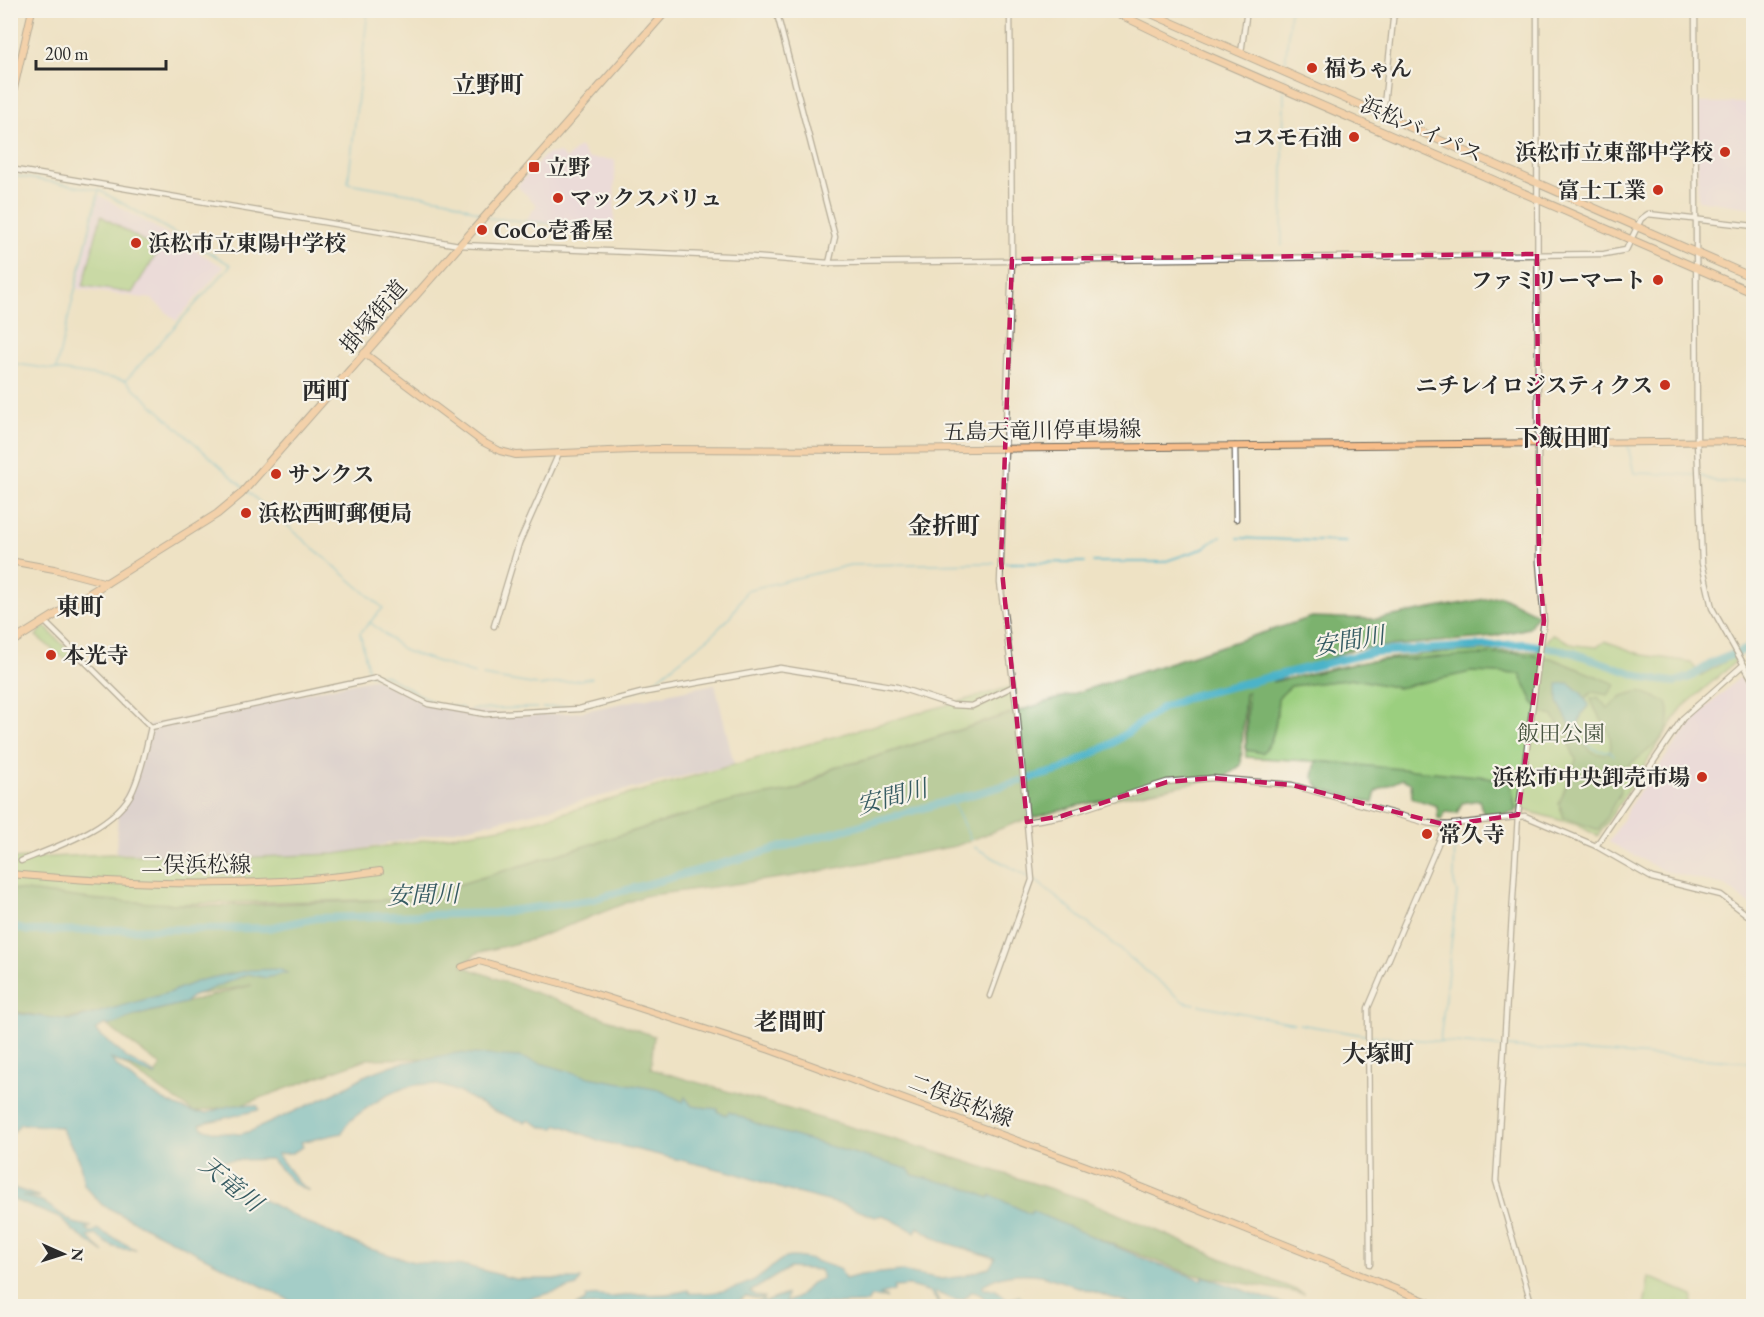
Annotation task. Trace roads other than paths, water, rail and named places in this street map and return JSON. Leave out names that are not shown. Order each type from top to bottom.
[{"type":"highway","name":"掛塚街道","points":[[10,643],[217,514],[245,490],[668,10]]},
{"type":"highway","name":"浜松バイパス","points":[[1111,10],[1196,51],[1754,293]]},
{"type":"highway","name":"浜松バイパス","points":[[1143,10],[1754,278]]},
{"type":"main road","points":[[10,106],[32,10]]},
{"type":"main road","name":"五島天竜川停車場線","points":[[364,353],[490,447],[516,455],[667,449],[1005,449],[1754,441]]},
{"type":"main road","points":[[10,561],[54,569],[107,583]]},
{"type":"main road","name":"二俣浜松線","points":[[10,874],[154,882],[237,883],[308,880],[380,871]]},
{"type":"main road","name":"二俣浜松線","points":[[462,967],[479,961],[571,986],[770,1050],[1119,1178],[1437,1306]]},
{"type":"street","points":[[776,10],[835,237],[835,246],[828,263]]},
{"type":"street","points":[[990,996],[1032,880],[1014,686],[1000,583],[1012,259],[1010,10]]},
{"type":"street","points":[[1241,53],[1247,10]]},
{"type":"street","points":[[1350,10],[1394,13],[1411,10]]},
{"type":"street","points":[[1532,1306],[1496,1181],[1518,815],[1544,621],[1539,562],[1538,10]]},
{"type":"street","points":[[1695,10],[1696,441],[1704,577],[1712,608],[1754,683]]},
{"type":"street","points":[[1383,117],[1394,13]]},
{"type":"street","points":[[10,169],[459,245],[753,257],[828,263],[1012,259],[1616,254],[1626,250],[1641,219],[1648,214],[1754,226]]},
{"type":"street","points":[[1235,446],[1236,519]]},
{"type":"street","points":[[494,626],[519,543],[559,453]]},
{"type":"street","points":[[45,622],[151,727]]},
{"type":"street","points":[[1596,846],[1683,718],[1743,665]]},
{"type":"street","points":[[151,727],[377,678],[428,704],[485,714],[579,709],[641,693],[780,668],[897,687],[952,705],[978,704],[1014,686]]},
{"type":"street","points":[[21,861],[65,843],[118,811],[133,790],[151,727]]},
{"type":"street","points":[[1026,822],[1062,816],[1167,782],[1212,778],[1292,785],[1427,823],[1446,825],[1518,815],[1596,846],[1652,878],[1721,895],[1754,920]]},
{"type":"street","points":[[1370,1264],[1368,1008],[1446,825]]},
{"type":"water","points":[[1569,683],[1582,694],[1589,705],[1582,713],[1577,730],[1572,728],[1558,702],[1558,684]]},
{"type":"water","name":"天竜川","points":[[279,969],[287,973],[266,978],[248,974],[191,997],[185,1003],[133,1016],[109,1026],[105,1024],[95,1030],[128,1059],[156,1074],[155,1076],[111,1059],[128,1076],[168,1102],[194,1112],[205,1113],[236,1105],[258,1106],[259,1110],[200,1124],[202,1128],[215,1132],[241,1134],[251,1131],[335,1093],[366,1075],[396,1064],[457,1053],[519,1057],[589,1077],[660,1090],[683,1102],[685,1097],[692,1106],[718,1109],[718,1112],[726,1115],[729,1112],[770,1129],[908,1169],[913,1175],[967,1188],[989,1198],[991,1195],[1030,1214],[1032,1211],[1154,1263],[1202,1280],[1203,1276],[1289,1306],[1138,1306],[1041,1275],[1010,1274],[995,1278],[982,1286],[984,1289],[995,1289],[1007,1300],[1019,1296],[1025,1301],[1023,1303],[991,1306],[982,1296],[974,1292],[962,1299],[954,1300],[934,1292],[941,1306],[930,1292],[910,1286],[894,1287],[894,1291],[880,1295],[887,1298],[871,1297],[867,1303],[756,1306],[755,1304],[763,1299],[765,1302],[787,1294],[786,1302],[791,1300],[800,1295],[810,1284],[822,1278],[820,1270],[789,1268],[750,1292],[756,1296],[765,1297],[757,1299],[746,1296],[731,1306],[576,1306],[585,1301],[586,1297],[592,1296],[728,1290],[754,1280],[779,1261],[791,1257],[813,1260],[840,1269],[845,1279],[860,1275],[901,1271],[942,1279],[964,1276],[990,1267],[995,1258],[940,1241],[918,1227],[915,1232],[883,1215],[875,1217],[847,1206],[785,1190],[735,1173],[600,1141],[563,1126],[542,1127],[529,1120],[525,1122],[504,1115],[454,1090],[438,1085],[420,1085],[400,1090],[376,1102],[352,1119],[342,1133],[301,1142],[303,1147],[292,1153],[277,1154],[297,1181],[309,1191],[294,1184],[271,1159],[212,1161],[234,1184],[309,1224],[364,1247],[414,1262],[467,1266],[515,1279],[581,1279],[577,1286],[527,1299],[527,1305],[536,1303],[544,1306],[306,1306],[291,1301],[102,1205],[84,1185],[79,1159],[60,1127],[20,1124],[14,1132],[11,1130],[11,1013],[71,1020],[168,993],[201,980],[249,970]]},
{"type":"water","points":[[11,1187],[40,1197],[22,1196],[42,1201],[74,1223],[92,1227],[86,1228],[91,1233],[97,1229],[135,1249],[114,1247],[96,1235],[88,1237],[104,1253],[73,1231],[62,1219],[11,1199]]},
{"type":"waterway","points":[[368,10],[348,183],[449,200],[482,214]]},
{"type":"waterway","points":[[1285,68],[1290,10]]},
{"type":"waterway","points":[[1284,86],[1285,76]]},
{"type":"waterway","points":[[1282,246],[1284,91]]},
{"type":"waterway","points":[[10,175],[99,190],[231,265],[126,380]]},
{"type":"waterway","points":[[56,369],[99,190]]},
{"type":"waterway","points":[[488,218],[613,229]]},
{"type":"waterway","points":[[10,363],[125,380],[243,487]]},
{"type":"waterway","points":[[1628,446],[1634,473],[1697,475]]},
{"type":"waterway","points":[[1701,476],[1717,482],[1754,481]]},
{"type":"waterway","points":[[247,491],[383,608],[360,633],[369,674],[385,675],[434,703]]},
{"type":"waterway","points":[[1093,562],[1163,562],[1202,549],[1221,536]]},
{"type":"waterway","points":[[1238,538],[1346,542]]},
{"type":"waterway","points":[[1005,563],[1085,562]]},
{"type":"waterway","points":[[645,688],[711,636],[730,617],[747,590],[850,565],[995,563]]},
{"type":"waterway","points":[[371,623],[405,651],[475,674]]},
{"type":"waterway","name":"安間川","points":[[10,926],[28,931],[268,928],[316,918],[493,913],[590,900],[1061,770],[1111,744],[1162,708],[1191,696],[1373,652],[1524,644],[1568,651],[1649,679],[1675,682],[1690,677],[1714,662],[1754,646]]},
{"type":"waterway","points":[[483,676],[537,685]]},
{"type":"waterway","points":[[540,686],[592,678]]},
{"type":"waterway","points":[[542,708],[588,704],[640,689]]},
{"type":"waterway","points":[[447,705],[463,708]]},
{"type":"waterway","points":[[471,709],[537,708]]},
{"type":"waterway","points":[[1577,730],[1582,740],[1589,746],[1609,751],[1614,756]]},
{"type":"waterway","points":[[951,799],[971,840]]},
{"type":"waterway","points":[[1440,1041],[1457,893],[1454,882],[1455,834]]},
{"type":"waterway","points":[[974,847],[1028,877]]},
{"type":"waterway","points":[[1035,880],[1184,1002],[1195,1004]]},
{"type":"waterway","points":[[1200,1005],[1294,1023]]},
{"type":"waterway","points":[[1299,1024],[1363,1035],[1501,1047]]},
{"type":"waterway","points":[[1506,1047],[1754,1062]]},
{"type":"place","name":"福ちゃん","points":[[1312,68]]},
{"type":"place","name":"コスモ石油","points":[[1354,137]]},
{"type":"place","name":"浜松市立東部中学校","points":[[1725,152]]},
{"type":"place","name":"立野","points":[[534,167]]},
{"type":"place","name":"富士工業","points":[[1658,190]]},
{"type":"place","name":"マックスバリュ","points":[[558,198]]},
{"type":"place","name":"CoCo壱番屋","points":[[482,230]]},
{"type":"place","name":"浜松市立東陽中学校","points":[[136,243]]},
{"type":"place","name":"ファミリーマート","points":[[1658,280]]},
{"type":"place","name":"ニチレイロジスティクス","points":[[1665,385]]},
{"type":"place","name":"サンクス","points":[[276,474]]},
{"type":"place","name":"浜松西町郵便局","points":[[246,513]]},
{"type":"place","name":"本光寺","points":[[51,655]]},
{"type":"place","name":"浜松市中央卸売市場","points":[[1702,777]]},
{"type":"place","name":"常久寺","points":[[1427,834]]},
{"type":"district","name":"立野町","points":[[488,85]]},
{"type":"district","name":"西町","points":[[326,391]]},
{"type":"district","name":"下飯田町","points":[[1563,438]]},
{"type":"district","name":"金折町","points":[[944,526]]},
{"type":"district","name":"東町","points":[[80,607]]},
{"type":"district","name":"老間町","points":[[790,1022]]},
{"type":"district","name":"大塚町","points":[[1378,1054]]},
{"type":"park label","name":"飯田公園","points":[[1561,733]]}]
